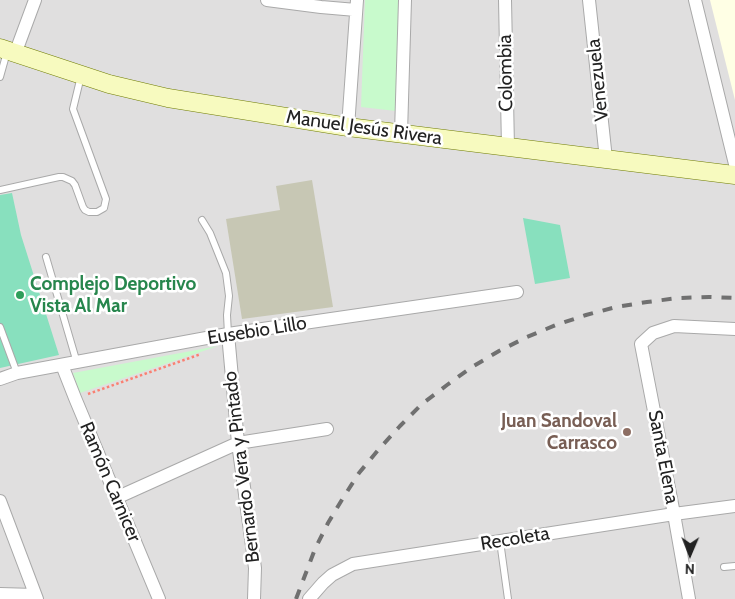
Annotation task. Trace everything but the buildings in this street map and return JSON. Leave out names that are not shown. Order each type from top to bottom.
[{"type":"street","points":[[8,51],[35,0]]},
{"type":"street","points":[[267,0],[321,7],[356,5],[348,127]]},
{"type":"street","points":[[401,133],[405,0]]},
{"type":"street","name":"Colombia","points":[[505,0],[508,147]]},
{"type":"street","name":"Venezuela","points":[[589,0],[606,159]]},
{"type":"street","points":[[695,0],[735,164]]},
{"type":"street","name":"Manuel Jesús Rivera","points":[[8,51],[109,84],[168,98],[348,127],[735,175]]},
{"type":"street","name":"Eusebio Lillo","points":[[0,380],[17,373],[228,334],[516,292]]},
{"type":"street","name":"Santa Elena","points":[[689,599],[641,344],[653,333],[674,326],[735,329]]},
{"type":"street","name":"Bernardo Vera y Pintado","points":[[228,334],[238,443],[255,568],[254,599]]},
{"type":"street","name":"Ramón Carnicer","points":[[62,365],[159,599]]},
{"type":"street","points":[[116,498],[238,443],[327,429]]},
{"type":"street","points":[[0,594],[36,597],[1,504]]},
{"type":"street","name":"Recoleta","points":[[308,599],[332,575],[353,564],[735,506]]},
{"type":"lane","points":[[0,77],[8,51]]},
{"type":"lane","points":[[0,190],[59,176],[72,181],[85,210],[97,212],[104,208],[106,199],[73,110],[82,75]]},
{"type":"lane","points":[[202,220],[210,233],[226,273],[229,296],[228,334]]},
{"type":"lane","points":[[46,257],[77,362]]},
{"type":"lane","points":[[0,327],[17,373]]},
{"type":"lane","points":[[500,541],[508,599]]},
{"type":"lane","points":[[724,567],[735,566]]},
{"type":"path","points":[[75,398],[203,353]]},
{"type":"shaded area","points":[[0,0],[735,0],[735,599],[0,599]]},
{"type":"shaded area","points":[[710,0],[735,0],[735,100]]},
{"type":"shaded area","points":[[312,180],[333,307],[242,319],[226,219],[280,210],[276,186]]},
{"type":"green space","points":[[365,0],[400,0],[396,111],[361,107]]},
{"type":"green space","name":"Complejo Deportivo Vista Al Mar","points":[[12,193],[21,235],[59,355],[0,368],[0,195]]},
{"type":"green space","points":[[523,218],[560,225],[570,278],[535,284]]},
{"type":"green space","points":[[218,346],[80,393],[73,373]]},
{"type":"railway","points":[[296,599],[315,549],[328,523],[359,473],[422,404],[472,367],[527,337],[556,325],[616,307],[678,298],[735,298]]},
{"type":"place","name":"Complejo Deportivo Vista Al Mar","points":[[20,295]]},
{"type":"place","name":"Juan Sandoval Carrasco","points":[[627,432]]}]
